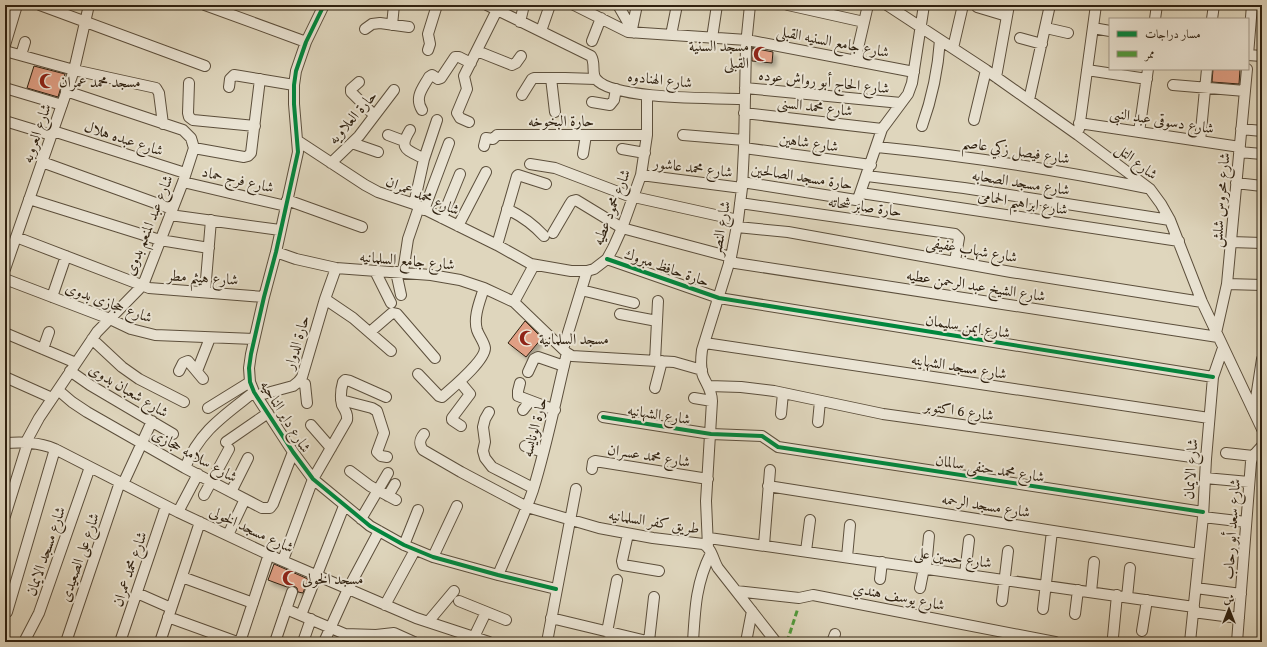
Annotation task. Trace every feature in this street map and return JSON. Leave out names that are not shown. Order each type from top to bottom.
[{"type":"street","points":[[5,45],[17,5]]},
{"type":"street","points":[[40,5],[204,66]]},
{"type":"street","name":"شارع العروبه","points":[[5,269],[74,70],[89,5]]},
{"type":"street","points":[[205,5],[306,42]]},
{"type":"street","points":[[231,15],[235,5]]},
{"type":"street","name":"شارع داير الناحيه","points":[[324,5],[306,42],[298,63],[294,85],[298,152],[276,252],[254,339],[249,368],[250,382],[255,394],[312,479],[361,519],[379,531],[415,550],[498,575],[556,589]]},
{"type":"street","points":[[392,25],[394,5]]},
{"type":"street","points":[[428,50],[430,43],[428,34],[437,5]]},
{"type":"street","points":[[487,5],[498,8],[520,22],[591,56],[594,61],[594,73],[596,80],[551,78],[533,79],[522,96]]},
{"type":"street","points":[[520,22],[524,5]]},
{"type":"street","points":[[541,32],[550,5]]},
{"type":"street","name":"شارع جامع السنيه القبلى","points":[[574,5],[622,30],[747,40],[914,72]]},
{"type":"street","points":[[618,5],[633,31]]},
{"type":"street","points":[[633,31],[637,5]]},
{"type":"street","points":[[671,35],[677,5]]},
{"type":"street","points":[[712,38],[717,5]]},
{"type":"street","name":"شارع النصر","points":[[709,546],[706,513],[712,401],[709,386],[702,370],[702,350],[730,260],[740,203],[744,144],[744,99],[750,5]]},
{"type":"street","points":[[788,5],[864,22]]},
{"type":"street","points":[[855,61],[868,5]]},
{"type":"street","name":"شارع التل","points":[[888,5],[1030,100],[1150,189],[1170,220],[1202,302],[1262,429]]},
{"type":"street","points":[[860,196],[882,128],[908,94],[912,83],[924,5]]},
{"type":"street","points":[[953,48],[963,5]]},
{"type":"street","points":[[996,77],[1009,5]]},
{"type":"street","points":[[1030,100],[1050,5]]},
{"type":"street","points":[[1078,135],[1096,5]]},
{"type":"street","points":[[1155,18],[1157,5]]},
{"type":"street","points":[[1212,18],[1214,5]]},
{"type":"street","points":[[1249,38],[1252,5]]},
{"type":"street","points":[[977,7],[1007,16]]},
{"type":"street","points":[[469,122],[460,118],[457,113],[466,92],[467,86],[464,76],[498,8]]},
{"type":"street","points":[[592,42],[601,18]]},
{"type":"street","points":[[365,29],[372,24],[409,27]]},
{"type":"street","points":[[1046,28],[1068,33]]},
{"type":"street","points":[[1093,28],[1109,31]]},
{"type":"street","points":[[1020,38],[1042,44]]},
{"type":"street","points":[[922,126],[930,106],[935,84],[940,40]]},
{"type":"street","points":[[21,55],[25,42]]},
{"type":"street","points":[[5,51],[74,70],[156,88],[159,93],[163,124]]},
{"type":"street","points":[[477,51],[512,65],[516,63],[521,56]]},
{"type":"street","points":[[1249,55],[1262,56]]},
{"type":"street","points":[[422,110],[418,104],[418,97],[429,77],[432,75],[438,79],[441,78],[455,57],[471,63]]},
{"type":"street","points":[[974,120],[986,70]]},
{"type":"street","points":[[1087,70],[1147,74],[1139,132]]},
{"type":"street","points":[[1200,141],[1207,70]]},
{"type":"street","name":"شارع محروس شلش","points":[[1217,335],[1227,284],[1247,70]]},
{"type":"street","points":[[229,87],[230,79],[234,75],[294,85]]},
{"type":"street","points":[[551,78],[555,112]]},
{"type":"street","points":[[66,91],[183,130],[191,138],[194,148],[248,156],[251,154],[252,150],[260,79]]},
{"type":"street","name":"شارع الهنادوه","points":[[596,80],[604,85],[616,89],[646,95],[744,99]]},
{"type":"street","points":[[359,82],[351,90],[351,92],[374,115]]},
{"type":"street","points":[[188,83],[188,113],[189,117],[193,120],[255,126]]},
{"type":"street","points":[[1173,85],[1245,91]]},
{"type":"street","points":[[5,88],[62,105]]},
{"type":"street","name":"شارع الحاج أبو رواش عوده","points":[[745,88],[900,103]]},
{"type":"street","points":[[592,102],[606,106],[610,105],[614,100],[616,89]]},
{"type":"street","name":"حارة العلاويه","points":[[331,163],[352,143],[394,90]]},
{"type":"street","name":"شارع محمود عطيه","points":[[587,271],[594,269],[607,259],[634,198],[641,176],[645,153],[647,135],[646,95]]},
{"type":"street","name":"شارع محمد السنى","points":[[744,112],[882,128]]},
{"type":"street","points":[[419,207],[424,159],[437,120]]},
{"type":"street","name":"شارع عبده هلال","points":[[5,121],[52,133],[184,178]]},
{"type":"street","name":"شارع دسوقى عبد النبى","points":[[1079,123],[1200,141],[1262,154]]},
{"type":"street","points":[[1241,129],[1262,132]]},
{"type":"street","points":[[410,130],[404,141],[404,145],[406,149],[424,159]]},
{"type":"street","points":[[388,135],[404,141]]},
{"type":"street","name":"حارة البخوخه","points":[[484,146],[486,138],[493,139],[497,135],[647,135]]},
{"type":"street","points":[[583,154],[586,135]]},
{"type":"street","name":"شارع شاهين","points":[[684,135],[871,165]]},
{"type":"street","name":"شارع محمد عمران","points":[[298,141],[372,188],[419,207],[538,266]]},
{"type":"street","points":[[352,143],[378,152]]},
{"type":"street","points":[[401,295],[399,272],[408,239],[419,207],[449,143]]},
{"type":"street","name":"شارع فيصل زكي عاصم","points":[[877,147],[1042,168],[1150,189]]},
{"type":"street","name":"شارع عبد المنعم بدوى","points":[[5,516],[27,442],[34,426],[97,332],[145,280],[194,148]]},
{"type":"street","points":[[622,149],[645,153]]},
{"type":"street","points":[[42,162],[171,212],[211,220],[280,230]]},
{"type":"street","name":"شارع شهاب عفيفى","points":[[530,164],[554,168],[634,198],[737,224],[1011,272],[1202,302]]},
{"type":"street","points":[[458,226],[486,172]]},
{"type":"street","points":[[442,218],[460,174]]},
{"type":"street","points":[[497,245],[517,176],[518,175],[546,184]]},
{"type":"street","name":"شارع محمد عاشور","points":[[641,176],[742,185]]},
{"type":"street","name":"شارع مسجد الصحابه","points":[[867,176],[958,187],[1170,220]]},
{"type":"street","name":"شارع فرج حماد","points":[[184,178],[287,203],[362,227]]},
{"type":"street","points":[[1236,183],[1262,186]]},
{"type":"street","name":"حارة مسجد الصالحين","points":[[742,185],[856,200],[860,196]]},
{"type":"street","name":"شارع ابراهيم الحمامى","points":[[860,196],[1179,241]]},
{"type":"street","points":[[30,199],[160,240],[209,248]]},
{"type":"street","name":"شارع الشيخ عبد الرحمن عطيه","points":[[507,209],[521,215],[548,235],[572,201],[576,200],[622,228],[730,260],[1217,335]]},
{"type":"street","name":"حارة صابر شحاته","points":[[740,203],[955,234],[959,238],[955,262]]},
{"type":"street","points":[[205,292],[211,220]]},
{"type":"street","name":"شارع هيثم مطر","points":[[16,237],[149,288],[264,297]]},
{"type":"street","points":[[1231,242],[1262,243]]},
{"type":"street","name":"شارع جامع السلمانيه","points":[[276,252],[296,259],[336,268],[431,275],[460,280],[484,288],[514,302],[572,356],[579,358],[658,361],[681,364],[702,370]]},
{"type":"street","points":[[52,297],[66,256]]},
{"type":"street","name":"حارة حافظ مبروك","points":[[607,259],[719,298]]},
{"type":"street","points":[[514,302],[538,266],[579,272],[587,271]]},
{"type":"street","name":"حارة الدوار","points":[[255,394],[293,386],[302,377],[325,299],[336,268]]},
{"type":"street","name":"حارة الونايسه","points":[[498,575],[527,507],[533,488],[554,410],[564,366],[565,351],[587,271]]},
{"type":"street","points":[[375,272],[391,303]]},
{"type":"street","name":"شارع حجازى بدوى","points":[[5,279],[110,319],[131,329],[155,335],[254,339]]},
{"type":"street","points":[[1227,284],[1262,285]]},
{"type":"street","points":[[418,374],[442,397],[460,382],[473,368],[484,350],[484,345],[477,330],[476,317],[484,288]]},
{"type":"street","points":[[582,290],[634,304]]},
{"type":"street","name":"شارع ايمن سليمان","points":[[719,298],[1213,377]]},
{"type":"street","points":[[325,299],[353,318],[391,352]]},
{"type":"street","points":[[655,388],[658,361],[658,301]]},
{"type":"street","points":[[370,332],[392,313],[397,314],[436,358]]},
{"type":"street","points":[[620,314],[657,321]]},
{"type":"street","points":[[42,349],[49,332]]},
{"type":"street","name":"شارع شعبان بدوى","points":[[5,333],[42,349],[73,367],[90,385],[173,434]]},
{"type":"street","points":[[197,371],[210,338]]},
{"type":"street","points":[[92,339],[122,367],[139,379],[184,402]]},
{"type":"street","name":"شارع مسجد الشهاينه","points":[[705,343],[1209,418]]},
{"type":"street","name":"شارع الايمان","points":[[1190,642],[1203,515],[1213,377],[1223,348]]},
{"type":"street","points":[[528,372],[534,359],[538,357],[564,366]]},
{"type":"street","points":[[1254,411],[1262,359]]},
{"type":"street","points":[[179,371],[183,363],[186,361],[189,362],[204,380]]},
{"type":"street","name":"شارع سلامه حجازى","points":[[5,377],[55,394],[185,468],[262,508],[270,508],[273,504],[293,452]]},
{"type":"street","points":[[283,560],[312,479],[347,420],[347,414],[341,400],[343,382],[348,380],[386,396]]},
{"type":"street","points":[[208,408],[250,382]]},
{"type":"street","points":[[298,382],[305,384],[307,402]]},
{"type":"street","points":[[460,382],[470,394],[452,420],[462,426]]},
{"type":"street","points":[[520,383],[518,396],[554,410]]},
{"type":"street","name":"شارع 6 اكتوبر","points":[[709,386],[741,387],[783,393],[890,416],[1206,459]]},
{"type":"street","points":[[781,414],[783,393]]},
{"type":"street","points":[[185,468],[194,448],[206,432],[255,394]]},
{"type":"street","points":[[694,398],[712,401]]},
{"type":"street","points":[[341,400],[375,409],[377,411],[384,433],[377,452],[381,456],[387,457]]},
{"type":"street","points":[[523,410],[530,401]]},
{"type":"street","points":[[818,422],[820,401]]},
{"type":"street","points":[[489,412],[483,427],[485,442],[483,450],[485,458],[492,467],[533,488]]},
{"type":"street","points":[[204,495],[228,445],[268,413]]},
{"type":"street","name":"شارع الشهانيه","points":[[603,417],[711,434],[762,436],[773,445]]},
{"type":"street","name":"شارع على الصعيدى","points":[[66,642],[121,483],[152,421]]},
{"type":"street","points":[[311,425],[331,448]]},
{"type":"street","name":"طريق كفر السلمانيه","points":[[424,434],[420,439],[420,445],[423,450],[527,507],[570,520],[628,534],[709,546],[718,568],[776,642]]},
{"type":"street","name":"شارع مسجد الخولى","points":[[5,443],[27,442],[55,449],[178,512],[269,554],[428,622],[489,642]]},
{"type":"street","name":"شارع محمد حنفى سالمان","points":[[773,445],[783,448],[1246,522]]},
{"type":"street","points":[[525,446],[543,452]]},
{"type":"street","points":[[1226,453],[1253,456],[1262,446]]},
{"type":"street","points":[[7,612],[55,449]]},
{"type":"street","name":"شارع سعد أبو رحاب","points":[[1237,642],[1249,482],[1253,456]]},
{"type":"street","points":[[230,492],[248,458]]},
{"type":"street","name":"شارع محمد عسران","points":[[592,469],[593,462],[595,461],[708,479]]},
{"type":"street","name":"شارع مسجد الايمان","points":[[24,642],[39,614],[90,467]]},
{"type":"street","points":[[764,545],[770,470]]},
{"type":"street","points":[[350,471],[378,491],[392,498],[395,484]]},
{"type":"street","points":[[361,519],[388,473]]},
{"type":"street","points":[[178,512],[198,474]]},
{"type":"street","points":[[1205,478],[1249,482]]},
{"type":"street","name":"شارع مسجد الرحمه","points":[[768,486],[1199,554]]},
{"type":"street","points":[[547,642],[576,489]]},
{"type":"street","points":[[228,535],[245,499]]},
{"type":"street","name":"شارع محمد عمران","points":[[120,642],[166,506]]},
{"type":"street","points":[[301,615],[344,506]]},
{"type":"street","points":[[433,556],[457,506]]},
{"type":"street","points":[[404,545],[418,510]]},
{"type":"street","points":[[806,551],[810,520]]},
{"type":"street","points":[[160,642],[200,522]]},
{"type":"street","points":[[847,557],[850,525]]},
{"type":"street","points":[[324,642],[348,588],[379,531]]},
{"type":"street","points":[[1043,609],[1052,531]]},
{"type":"street","points":[[628,534],[622,561],[624,565],[659,571]]},
{"type":"street","points":[[920,588],[925,568],[929,536]]},
{"type":"street","points":[[965,574],[969,540]]},
{"type":"street","name":"شارع حسين على","points":[[709,546],[764,545],[1122,596],[1239,618]]},
{"type":"street","points":[[693,642],[697,592],[709,546]]},
{"type":"street","points":[[385,604],[415,550]]},
{"type":"street","points":[[1002,601],[1008,551]]},
{"type":"street","points":[[137,593],[170,613],[238,642],[269,554]]},
{"type":"street","points":[[880,578],[882,562]]},
{"type":"street","points":[[1091,592],[1094,562]]},
{"type":"street","points":[[1113,637],[1130,568]]},
{"type":"street","points":[[182,577],[253,603]]},
{"type":"street","points":[[609,635],[617,580]]},
{"type":"street","points":[[1196,588],[1241,594]]},
{"type":"street","points":[[1075,614],[1078,590]]},
{"type":"street","points":[[428,622],[454,591]]},
{"type":"street","name":"شارع يوسف هندي","points":[[736,591],[798,598],[814,595],[1055,642]]},
{"type":"street","points":[[275,642],[292,592]]},
{"type":"street","points":[[551,618],[609,635],[650,642],[654,597]]},
{"type":"street","points":[[1142,631],[1147,600]]},
{"type":"street","points":[[459,601],[506,620]]},
{"type":"street","points":[[286,609],[345,634],[374,638],[394,633],[414,642]]},
{"type":"street","points":[[746,642],[752,611]]},
{"type":"street","points":[[474,637],[486,612]]},
{"type":"street","points":[[303,642],[311,619]]},
{"type":"building","name":"مسجد السنية القبلى","points":[[752,48],[773,52],[772,63],[752,61]]},
{"type":"building","name":"مسجد محمد عمران","points":[[34,66],[65,74],[58,97],[27,88]]},
{"type":"building","points":[[1213,70],[1240,70],[1239,84],[1212,82]]},
{"type":"building","name":"مسجد السلمانية","points":[[525,321],[542,338],[526,357],[508,343]]},
{"type":"building","name":"مسجد الخولى","points":[[274,564],[308,579],[303,593],[298,592],[297,588],[294,586],[287,587],[268,580]]},
{"type":"marked path","points":[[787,642],[798,608]]},
{"type":"cycle path","points":[[324,5],[306,42],[296,71],[294,104],[298,152],[276,252],[251,354],[249,368],[250,382],[254,392],[293,452],[313,479],[370,526],[404,545],[433,557],[556,589]]},
{"type":"cycle path","points":[[607,259],[719,298],[1213,377]]},
{"type":"cycle path","points":[[603,417],[711,434],[762,436],[778,447],[1203,512]]},
{"type":"place","name":"مسجد السنية القبلى","points":[[761,54]]},
{"type":"place","name":"مسجد محمد عمران","points":[[47,81]]},
{"type":"place","name":"مسجد السلمانية","points":[[527,338]]},
{"type":"place","name":"مسجد الخولى","points":[[290,578]]}]
